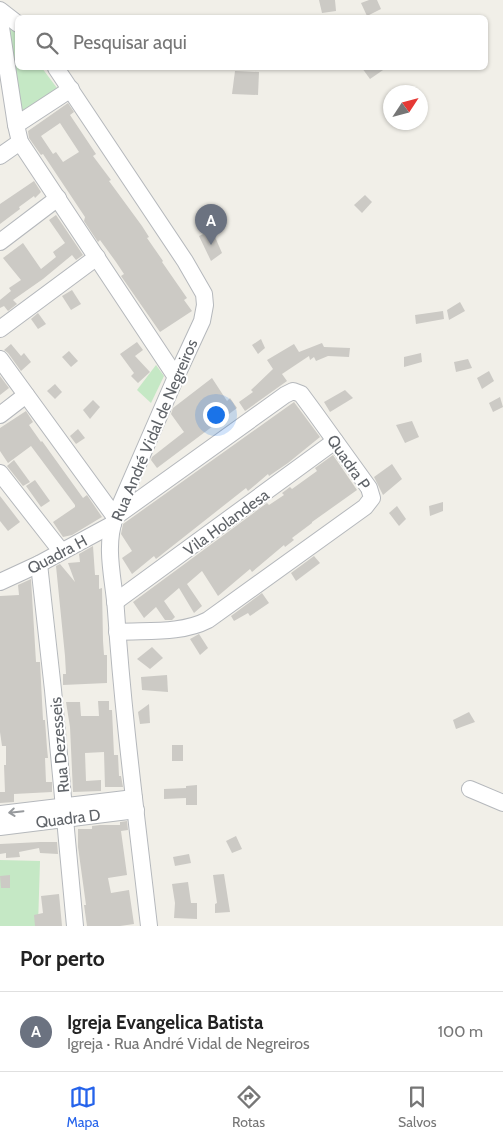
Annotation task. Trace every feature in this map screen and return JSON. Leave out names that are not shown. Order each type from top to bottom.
[{"type":"street","points":[[0,10],[15,22]]},
{"type":"street","points":[[0,21],[20,142],[176,377]]},
{"type":"street","name":"Rua André Vidal de Negreiros","points":[[57,70],[185,260],[204,294],[205,305],[202,321],[114,520],[110,539],[110,555],[135,804],[149,926]]},
{"type":"street","points":[[16,125],[71,89]]},
{"type":"street","points":[[0,156],[20,142]]},
{"type":"street","points":[[0,242],[58,198]]},
{"type":"street","points":[[0,329],[97,257]]},
{"type":"street","points":[[0,359],[114,520]]},
{"type":"street","name":"Quadra P","points":[[114,520],[293,390],[301,394],[369,488],[372,498],[365,507],[208,620],[182,629],[118,632]]},
{"type":"street","points":[[0,415],[26,396]]},
{"type":"street","name":"Vila Holandesa","points":[[115,602],[335,441]]},
{"type":"street","points":[[0,473],[61,551]]},
{"type":"street","name":"Quadra H","points":[[0,582],[39,564],[114,520]]},
{"type":"street","name":"Rua Dezesseis","points":[[39,564],[75,926]]},
{"type":"street","points":[[470,789],[503,803]]},
{"type":"street","name":"Quadra D","points":[[0,826],[65,813],[135,804]]},
{"type":"street","name":"Quadra D","points":[[0,814],[65,813]]},
{"type":"green space","points":[[8,22],[15,32],[15,70],[44,70],[57,88],[20,115]]},
{"type":"green space","points":[[156,365],[164,376],[151,403],[137,390]]},
{"type":"green space","points":[[0,860],[40,861],[38,926],[0,926]]},
{"type":"building","points":[[319,0],[335,0],[336,11],[322,13]]},
{"type":"building","points":[[377,0],[381,9],[367,15],[361,3]]},
{"type":"building","points":[[363,70],[383,70],[370,79]]},
{"type":"building","points":[[235,71],[259,72],[258,95],[232,94]]},
{"type":"building","points":[[68,103],[74,112],[70,115],[96,154],[93,156],[142,226],[162,262],[187,298],[184,300],[192,311],[160,332],[121,276],[124,274],[116,262],[100,240],[98,242],[84,221],[85,217],[43,154],[41,155],[29,138],[28,131]],"holes":[[[60,123],[79,152],[63,162],[56,152],[53,154],[41,136]]]},
{"type":"building","points":[[34,181],[41,192],[35,198],[34,196],[19,207],[20,209],[0,224],[0,204]]},
{"type":"building","points":[[365,195],[372,202],[362,213],[354,205]]},
{"type":"building","points":[[56,215],[83,255],[76,260],[72,255],[13,300],[17,304],[8,311],[4,306],[0,308],[0,300],[11,291],[9,288],[21,280],[3,258],[23,243],[41,269],[56,257],[53,252],[65,243],[49,220]]},
{"type":"building","points":[[212,230],[222,253],[211,261],[199,236]]},
{"type":"building","points":[[72,290],[81,304],[71,310],[62,296]]},
{"type":"building","points":[[460,302],[465,311],[449,320],[447,310]]},
{"type":"building","points":[[443,311],[444,319],[416,324],[415,315]]},
{"type":"building","points":[[38,313],[46,324],[38,329],[31,319]]},
{"type":"building","points":[[261,339],[265,348],[258,354],[252,345]]},
{"type":"building","points":[[137,342],[143,350],[135,356],[150,372],[138,383],[131,376],[134,373],[120,354]]},
{"type":"building","points":[[322,343],[324,347],[350,348],[349,357],[328,356],[316,361],[314,357],[310,360],[309,356],[282,374],[287,381],[245,411],[239,402],[253,392],[251,390],[273,369],[267,360],[294,344],[299,352]]},
{"type":"building","points":[[11,344],[21,356],[24,353],[31,362],[21,371],[4,350]]},
{"type":"building","points":[[69,351],[78,361],[71,367],[62,357]]},
{"type":"building","points":[[421,353],[422,362],[404,367],[404,357]]},
{"type":"building","points":[[468,359],[472,368],[456,372],[454,362]]},
{"type":"building","points":[[489,371],[494,381],[482,389],[477,378]]},
{"type":"building","points":[[0,376],[9,388],[0,395]]},
{"type":"building","points":[[212,378],[227,401],[230,398],[237,408],[157,468],[151,460],[152,457],[184,432],[171,414],[173,408]]},
{"type":"building","points":[[55,384],[62,392],[55,399],[47,391]]},
{"type":"building","points":[[345,390],[353,398],[330,412],[324,402]]},
{"type":"building","points":[[500,397],[503,407],[493,412],[489,403]]},
{"type":"building","points":[[93,400],[100,407],[90,419],[83,410]]},
{"type":"building","points":[[294,402],[320,437],[288,463],[269,476],[268,474],[248,491],[246,488],[156,559],[154,556],[132,574],[122,558],[132,551],[121,534],[123,524]]},
{"type":"building","points":[[26,411],[33,422],[29,425],[41,442],[83,498],[87,495],[102,517],[72,535],[63,537],[53,522],[75,507],[75,505],[31,446],[8,463],[0,451],[0,428]]},
{"type":"building","points":[[412,421],[419,437],[405,443],[396,425]]},
{"type":"building","points":[[78,429],[85,438],[76,444],[70,436]]},
{"type":"building","points":[[333,455],[357,490],[312,522],[292,538],[294,540],[285,547],[284,545],[252,572],[250,569],[218,596],[202,571],[187,584],[202,606],[194,613],[179,588],[164,601],[175,617],[172,620],[165,620],[156,607],[144,618],[133,602],[267,503],[269,505],[284,495],[282,493],[290,487],[292,489],[317,471],[315,468]]},
{"type":"building","points":[[14,460],[30,482],[23,486],[7,466]]},
{"type":"building","points":[[392,464],[402,479],[383,495],[374,477]]},
{"type":"building","points":[[35,480],[50,501],[41,507],[26,486]]},
{"type":"building","points":[[0,496],[20,522],[8,531],[0,521]]},
{"type":"building","points":[[443,502],[443,511],[430,516],[429,506]]},
{"type":"building","points":[[397,506],[406,519],[399,526],[389,513]]},
{"type":"building","points":[[93,546],[95,575],[99,575],[99,589],[102,588],[103,641],[104,655],[107,655],[107,683],[63,685],[63,674],[66,674],[65,656],[56,566],[60,564],[75,582],[68,563],[80,562],[79,554]]},
{"type":"building","points":[[314,556],[320,563],[296,581],[291,573]]},
{"type":"building","points":[[31,579],[36,662],[40,662],[43,720],[45,720],[48,758],[45,758],[46,782],[52,782],[52,792],[14,794],[14,802],[0,803],[0,792],[5,792],[4,765],[6,765],[6,746],[2,746],[0,732],[0,596],[19,595],[18,585]]},
{"type":"building","points":[[262,593],[269,603],[250,616],[248,613],[234,621],[231,616]]},
{"type":"building","points":[[199,634],[208,648],[200,655],[190,639]]},
{"type":"building","points":[[152,647],[163,658],[150,669],[137,659]]},
{"type":"building","points":[[167,675],[168,692],[142,690],[141,677]]},
{"type":"building","points":[[98,701],[109,701],[109,710],[112,710],[114,755],[118,755],[119,776],[121,776],[123,787],[105,787],[104,752],[85,753],[86,781],[101,780],[101,791],[73,792],[70,727],[66,702],[80,702],[81,716],[99,716]]},
{"type":"building","points":[[149,704],[150,723],[140,724],[138,712]]},
{"type":"building","points":[[469,712],[475,722],[456,729],[453,720]]},
{"type":"building","points":[[172,745],[183,745],[183,761],[172,761]]},
{"type":"building","points":[[197,785],[197,805],[186,805],[186,798],[164,799],[164,789],[186,788],[186,786]]},
{"type":"building","points":[[127,821],[128,830],[121,831],[127,875],[108,878],[111,893],[129,890],[134,924],[87,926],[78,847],[78,829],[92,829],[92,826],[100,825],[120,825],[120,822]]},
{"type":"building","points":[[236,836],[242,849],[232,853],[226,841]]},
{"type":"building","points":[[57,842],[58,854],[40,853],[39,848],[19,852],[20,857],[6,858],[6,853],[0,854],[0,844]]},
{"type":"building","points":[[189,854],[191,863],[175,866],[173,857]]},
{"type":"building","points":[[224,874],[230,912],[215,913],[215,904],[217,903],[213,875]]},
{"type":"building","points":[[10,875],[10,888],[1,888],[0,876]]},
{"type":"building","points":[[188,882],[191,903],[197,903],[197,919],[174,918],[175,903],[172,884]]},
{"type":"building","points":[[59,894],[62,926],[35,926],[34,915],[43,913],[41,896]]},
{"type":"place","name":"Igreja Evangelica Batista","points":[[211,245]]}]
